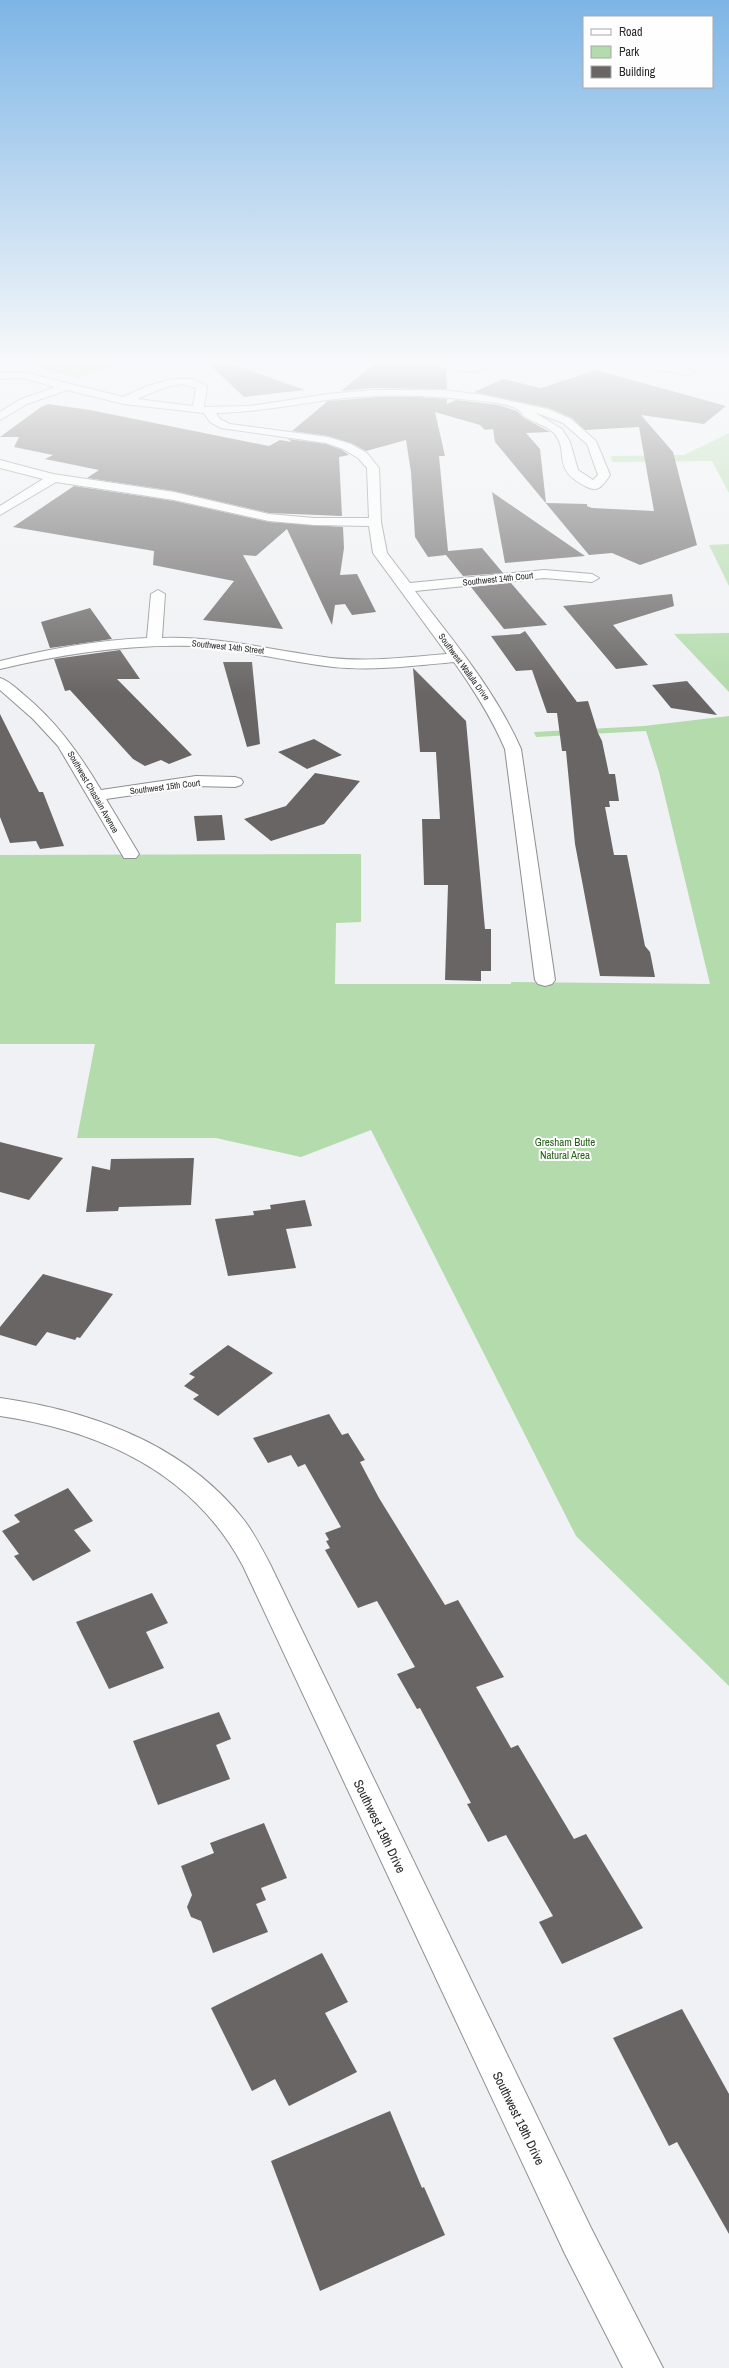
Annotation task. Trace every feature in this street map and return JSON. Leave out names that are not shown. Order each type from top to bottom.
[{"type":"street","points":[[50,476],[203,501],[281,519],[318,522],[375,522]]},
{"type":"street","name":"Southwest Wallula Drive","points":[[373,476],[375,522],[380,553],[458,657],[497,714],[513,749],[545,980]]},
{"type":"street","points":[[576,476],[595,486],[604,476]]},
{"type":"street","points":[[0,511],[56,477]]},
{"type":"street","name":"Southwest 14th Court","points":[[405,588],[544,574],[592,578]]},
{"type":"street","points":[[154,642],[158,594]]},
{"type":"street","name":"Southwest 14th Street","points":[[0,665],[60,651],[154,642],[224,644],[340,662],[392,663],[458,657]]},
{"type":"street","name":"Southwest Chastain Avenue","points":[[0,683],[54,730],[71,753],[130,854]]},
{"type":"street","name":"Southwest 15th Court","points":[[95,796],[196,781],[235,782]]},
{"type":"street","name":"Southwest 19th Drive","points":[[0,1407],[30,1411],[69,1420],[106,1432],[140,1448],[172,1467],[215,1504],[238,1532],[256,1564],[578,2241],[644,2368]]},
{"type":"green space","points":[[720,476],[729,476],[729,493]]},
{"type":"green space","points":[[729,544],[729,586],[709,545]]},
{"type":"green space","points":[[729,633],[729,692],[674,634]]},
{"type":"green space","name":"Gresham Butte Natural Area","points":[[729,716],[729,1686],[576,1536],[371,1130],[301,1157],[216,1138],[77,1138],[95,1044],[0,1044],[0,855],[361,854],[361,922],[336,923],[335,984],[511,984],[511,982],[710,984],[659,772],[646,731],[536,737],[534,732],[644,726]]},
{"type":"building","points":[[91,476],[340,476],[342,516],[269,513],[174,491],[87,478]]},
{"type":"building","points":[[411,476],[441,476],[448,551],[482,548],[503,573],[463,576],[446,555],[428,557],[415,537]]},
{"type":"building","points":[[523,476],[543,476],[546,503],[587,504],[587,506],[592,508],[654,511],[648,476],[679,476],[697,545],[640,565],[612,553],[589,555]]},
{"type":"building","points":[[74,486],[174,501],[269,522],[343,527],[344,548],[340,575],[357,574],[376,612],[352,615],[345,604],[335,605],[332,625],[287,529],[256,556],[243,555],[283,629],[203,620],[234,581],[153,565],[154,551],[13,527]]},
{"type":"building","points":[[492,492],[585,556],[505,563]]},
{"type":"building","points":[[511,583],[547,625],[504,629],[471,587]]},
{"type":"building","points":[[672,594],[674,606],[613,625],[648,665],[616,669],[563,606]]},
{"type":"building","points":[[90,608],[112,639],[50,648],[41,622]]},
{"type":"building","points":[[525,631],[577,702],[588,701],[602,741],[609,774],[615,774],[619,801],[609,801],[610,807],[605,807],[614,855],[627,855],[645,946],[650,952],[655,977],[600,976],[575,844],[566,751],[562,751],[557,713],[547,713],[532,670],[516,671],[491,636],[520,634]]},
{"type":"building","points":[[120,650],[140,679],[117,679],[192,755],[169,764],[161,760],[145,766],[133,759],[70,690],[65,691],[54,659]]},
{"type":"building","points":[[223,662],[252,662],[260,744],[247,747]]},
{"type":"building","points":[[413,668],[466,721],[485,929],[491,929],[491,971],[481,971],[481,981],[445,980],[448,885],[424,885],[422,819],[440,819],[436,752],[420,752]]},
{"type":"building","points":[[687,681],[717,715],[671,708],[652,685]]},
{"type":"building","points":[[0,714],[39,792],[43,792],[64,846],[40,849],[36,841],[10,843],[0,817]]},
{"type":"building","points":[[314,739],[342,755],[307,769],[278,752]]},
{"type":"building","points":[[315,773],[360,781],[324,824],[271,841],[244,819],[286,806]]},
{"type":"building","points":[[222,815],[225,840],[197,841],[194,816]]},
{"type":"building","points":[[0,1142],[63,1158],[29,1200],[0,1192]]},
{"type":"building","points":[[194,1158],[191,1205],[119,1207],[118,1211],[86,1212],[92,1166],[110,1170],[111,1159]]},
{"type":"building","points":[[305,1200],[312,1226],[286,1229],[296,1268],[228,1276],[215,1219],[254,1215],[253,1211],[271,1209],[270,1205]]},
{"type":"building","points":[[43,1274],[113,1294],[80,1338],[77,1337],[75,1340],[47,1332],[36,1346],[0,1335],[0,1327]]},
{"type":"building","points":[[228,1345],[273,1373],[218,1416],[193,1399],[199,1395],[184,1386],[195,1377],[189,1374]]},
{"type":"building","points":[[329,1414],[342,1435],[348,1433],[365,1460],[360,1462],[379,1498],[445,1605],[458,1600],[504,1677],[476,1687],[511,1748],[518,1745],[574,1839],[586,1834],[643,1928],[562,1964],[539,1922],[553,1916],[506,1835],[488,1842],[467,1804],[471,1803],[420,1708],[417,1709],[397,1674],[415,1667],[377,1601],[358,1608],[325,1550],[330,1548],[326,1541],[329,1540],[325,1533],[341,1527],[305,1464],[298,1467],[291,1455],[268,1463],[253,1438]]},
{"type":"building","points":[[68,1488],[93,1521],[74,1530],[91,1551],[33,1581],[14,1556],[19,1554],[2,1531],[20,1522],[14,1515]]},
{"type":"building","points":[[152,1593],[168,1623],[146,1632],[164,1668],[109,1689],[76,1622]]},
{"type":"building","points":[[219,1712],[231,1739],[216,1745],[230,1779],[158,1805],[133,1741]]},
{"type":"building","points":[[264,1823],[287,1878],[261,1888],[266,1900],[256,1904],[268,1932],[213,1953],[201,1921],[191,1917],[187,1907],[192,1895],[181,1866],[214,1853],[210,1843]]},
{"type":"building","points":[[322,1953],[348,2002],[325,2013],[357,2072],[289,2106],[275,2079],[252,2091],[211,2008]]},
{"type":"building","points":[[682,2009],[729,2094],[729,2234],[677,2142],[669,2146],[613,2038]]},
{"type":"building","points":[[390,2111],[422,2188],[424,2187],[445,2235],[320,2291],[271,2161]]}]
